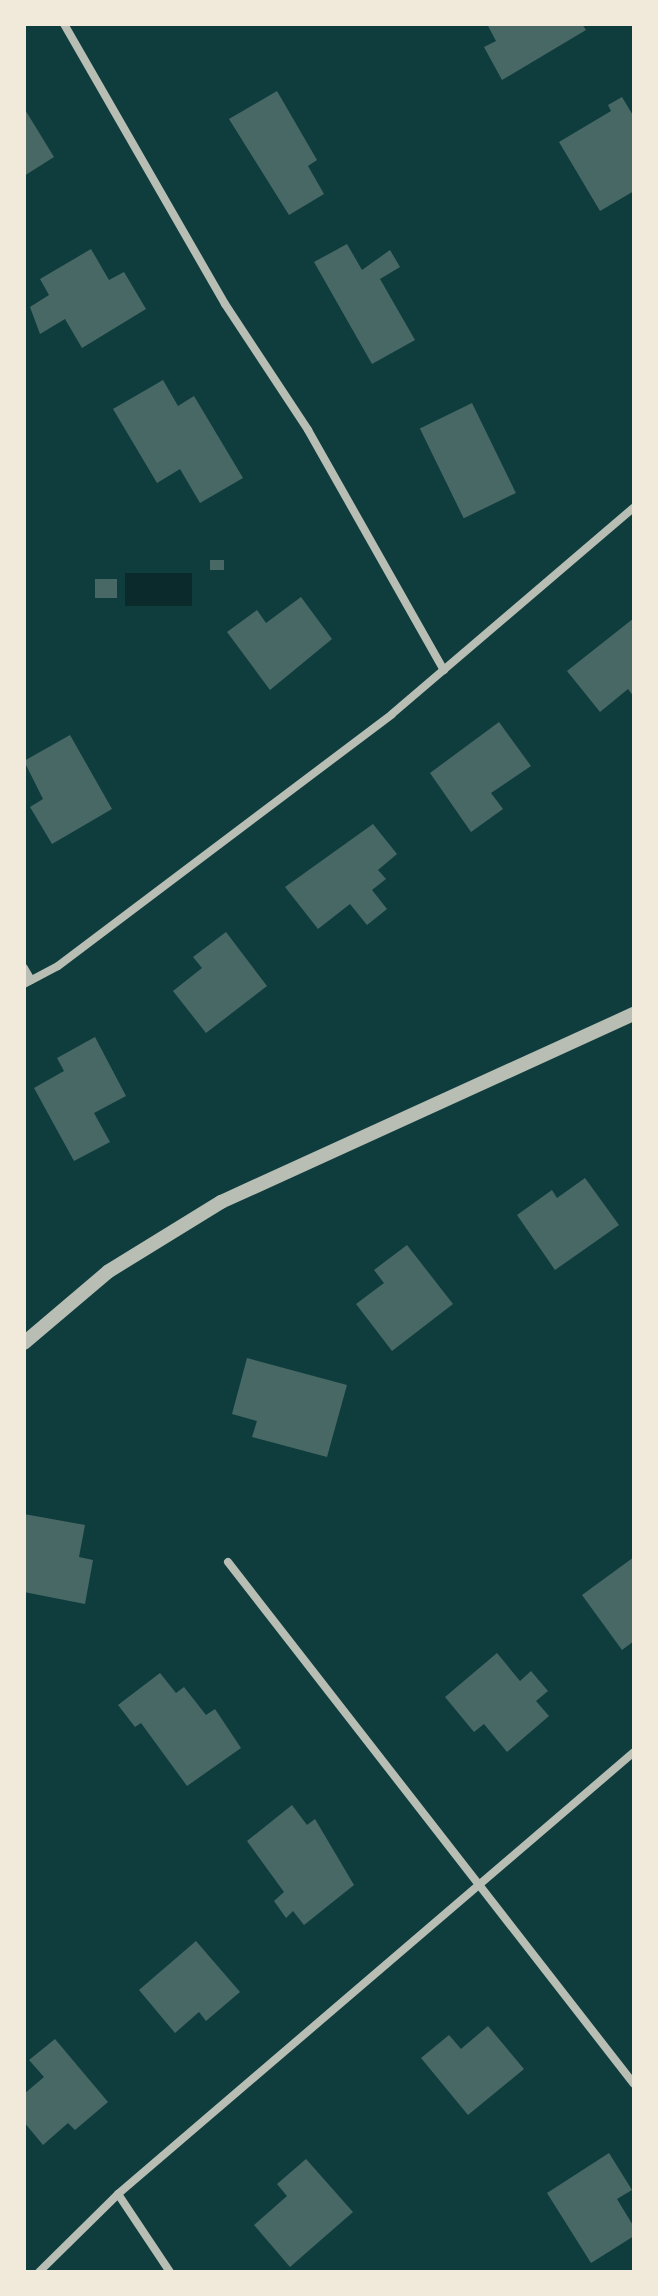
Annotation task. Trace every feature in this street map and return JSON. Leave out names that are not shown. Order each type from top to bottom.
[{"type":"street","points":[[64,24],[225,304],[308,430],[444,670]]},
{"type":"street","points":[[24,968],[28,982],[58,966],[444,670],[634,507]]},
{"type":"street","points":[[24,1343],[109,1271],[221,1202],[634,1014]]},
{"type":"street","points":[[228,1562],[634,2084]]},
{"type":"street","points":[[39,2272],[118,2194],[634,1752]]},
{"type":"street","points":[[118,2194],[170,2272]]},
{"type":"water","points":[[125,573],[192,573],[192,606],[125,606]]},
{"type":"building","points":[[487,24],[582,24],[586,30],[502,80],[484,47],[496,41]]},
{"type":"building","points":[[277,91],[317,160],[308,166],[324,194],[289,215],[229,119]]},
{"type":"building","points":[[622,97],[634,117],[634,191],[600,211],[559,142],[611,111],[608,105]]},
{"type":"building","points":[[24,108],[54,157],[24,176]]},
{"type":"building","points":[[347,244],[362,270],[390,250],[400,267],[380,279],[415,340],[372,364],[314,262]]},
{"type":"building","points":[[91,249],[109,280],[124,272],[146,309],[82,348],[65,319],[40,334],[30,307],[49,295],[40,279]]},
{"type":"building","points":[[163,380],[178,406],[194,396],[243,478],[200,503],[180,469],[157,483],[113,409]]},
{"type":"building","points":[[472,403],[516,493],[464,518],[420,428]]},
{"type":"building","points":[[210,560],[224,560],[224,570],[210,570]]},
{"type":"building","points":[[95,579],[117,579],[117,598],[95,598]]},
{"type":"building","points":[[301,597],[332,639],[270,690],[227,632],[257,610],[266,623]]},
{"type":"building","points":[[634,618],[634,697],[628,689],[600,712],[567,671]]},
{"type":"building","points":[[499,722],[531,766],[491,793],[503,809],[471,832],[430,773]]},
{"type":"building","points":[[70,735],[112,809],[52,844],[30,807],[43,799],[24,761]]},
{"type":"building","points":[[373,824],[397,854],[378,870],[386,879],[372,890],[387,909],[367,925],[350,904],[318,929],[285,887]]},
{"type":"building","points":[[226,932],[267,986],[206,1033],[173,991],[202,968],[193,957]]},
{"type":"building","points":[[95,1037],[126,1096],[94,1113],[110,1142],[74,1161],[34,1088],[64,1071],[57,1058]]},
{"type":"building","points":[[585,1178],[619,1225],[555,1270],[517,1215],[552,1190],[557,1198]]},
{"type":"building","points":[[407,1245],[453,1304],[392,1351],[356,1304],[384,1283],[374,1270]]},
{"type":"building","points":[[247,1358],[347,1385],[327,1457],[252,1437],[257,1421],[232,1414]]},
{"type":"building","points":[[24,1514],[85,1525],[79,1557],[93,1560],[85,1604],[24,1592]]},
{"type":"building","points":[[634,1557],[634,1641],[622,1650],[582,1595]]},
{"type":"building","points":[[497,1653],[520,1681],[531,1671],[548,1691],[536,1701],[549,1716],[507,1752],[484,1724],[474,1732],[445,1697]]},
{"type":"building","points":[[160,1673],[176,1693],[184,1687],[206,1715],[215,1709],[241,1748],[187,1786],[141,1723],[135,1727],[118,1705]]},
{"type":"building","points":[[292,1805],[307,1825],[315,1819],[354,1885],[304,1925],[293,1911],[286,1918],[274,1901],[284,1892],[247,1841]]},
{"type":"building","points":[[196,1941],[240,1992],[206,2021],[199,2012],[175,2033],[139,1990]]},
{"type":"building","points":[[488,2026],[524,2069],[468,2115],[421,2058],[449,2035],[461,2049]]},
{"type":"building","points":[[55,2039],[108,2102],[75,2130],[68,2123],[43,2145],[24,2122],[24,2094],[44,2077],[29,2060]]},
{"type":"building","points":[[609,2153],[632,2190],[617,2199],[634,2227],[634,2236],[591,2263],[547,2193]]},
{"type":"building","points":[[306,2159],[353,2212],[290,2267],[254,2225],[287,2196],[277,2184]]}]
